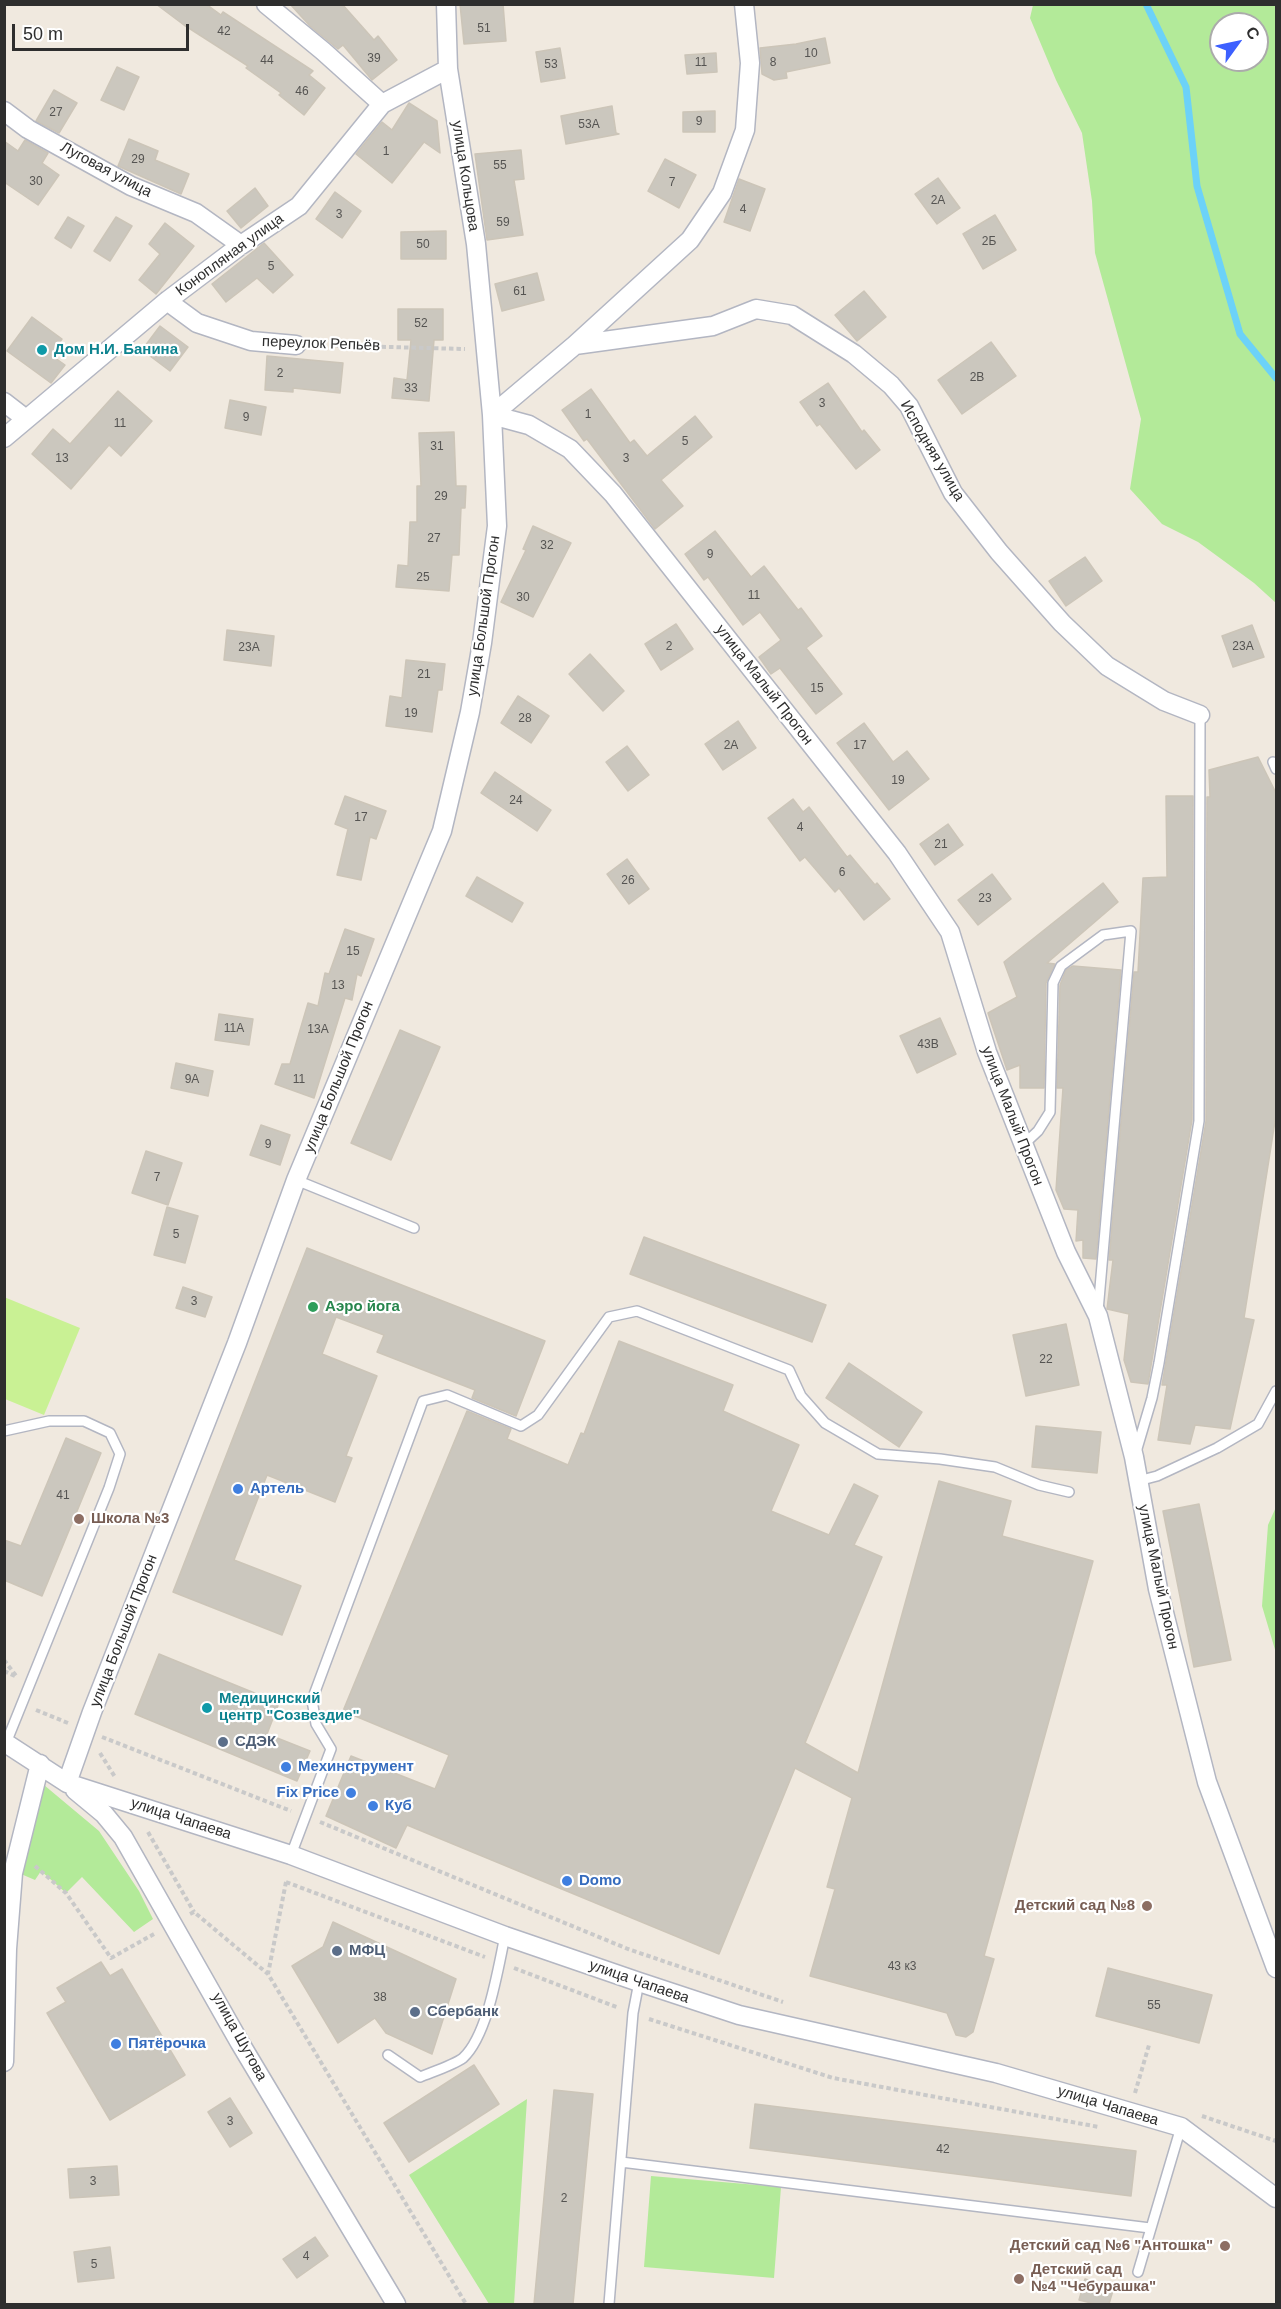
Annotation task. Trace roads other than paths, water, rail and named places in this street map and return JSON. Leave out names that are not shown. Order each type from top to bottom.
[{"type":"street","points":[[266,4],[382,104]]},
{"type":"street","name":"улица Кольцова","points":[[446,4],[448,69],[476,244],[484,347]]},
{"type":"street","points":[[492,415],[575,345],[690,240],[722,193],[745,130],[750,63],[744,4]]},
{"type":"street","name":"Конопляная улица","points":[[4,438],[167,301],[241,245],[299,206],[382,104],[448,69]]},
{"type":"street","name":"Луговая улица","points":[[4,111],[28,129],[131,186],[196,213],[241,245]]},
{"type":"street","name":"переулок Репьёв","points":[[167,301],[197,323],[251,341],[296,345]]},
{"type":"street","name":"Исподняя улица","points":[[575,345],[713,326],[756,309],[792,315],[808,324],[854,354],[891,385],[909,406],[953,493],[999,552],[1062,623],[1107,666],[1164,701],[1200,716]]},
{"type":"street","name":"улица Большой Прогон","points":[[67,1783],[237,1343],[296,1180],[442,831],[470,712],[482,643],[497,526],[492,415],[484,347]]},
{"type":"street","points":[[4,402],[26,418]]},
{"type":"street","name":"улица Малый Прогон","points":[[492,415],[529,425],[570,449],[613,494],[897,852],[950,932],[987,1052],[1066,1252],[1098,1316],[1134,1457],[1158,1589],[1207,1782],[1276,1968]]},
{"type":"street","name":"улица Чапаева","points":[[5,1743],[67,1783],[291,1855],[505,1936],[739,2015],[996,2073],[1181,2127],[1276,2198]]},
{"type":"street","points":[[4,2062],[6,1965],[13,1873],[40,1764]]},
{"type":"street","name":"улица Шутова","points":[[67,1783],[104,1814],[123,1837],[240,2043],[396,2304]]},
{"type":"lane","points":[[1134,1457],[1152,1398],[1159,1363],[1199,1121],[1200,716]]},
{"type":"lane","points":[[1023,1145],[1038,1131],[1050,1112],[1053,983],[1061,966],[1103,935],[1131,931],[1098,1316]]},
{"type":"lane","points":[[296,1180],[414,1228]]},
{"type":"lane","points":[[291,1855],[331,1749],[316,1724],[312,1700],[423,1401],[447,1395],[521,1426],[538,1415],[609,1317],[637,1311],[789,1370],[801,1396],[825,1423],[878,1454],[940,1459],[995,1467],[1039,1485],[1069,1492]]},
{"type":"lane","points":[[1138,1481],[1157,1476],[1218,1448],[1257,1424],[1276,1391]]},
{"type":"lane","points":[[4,1431],[49,1421],[84,1421],[110,1433],[120,1454],[110,1488],[5,1743]]},
{"type":"lane","points":[[388,2055],[420,2077],[462,2058],[475,2040],[492,1998],[505,1936]]},
{"type":"lane","points":[[609,2304],[633,2013],[639,1982]]},
{"type":"lane","points":[[1138,2272],[1181,2127]]},
{"type":"lane","points":[[621,2162],[1150,2228]]},
{"type":"waterway","points":[[1146,4],[1186,87],[1197,186],[1240,334],[1276,378]]},
{"type":"place","name":"Дом Н.И. Банина","points":[[42,350]]},
{"type":"place","name":"Аэро йога","points":[[313,1307]]},
{"type":"place","name":"Артель","points":[[238,1489]]},
{"type":"place","name":"Школа №3","points":[[79,1519]]},
{"type":"place","name":"Медицинский центр \"Созвездие\"","points":[[207,1708]]},
{"type":"place","name":"СДЭК","points":[[223,1742]]},
{"type":"place","name":"Мехинструмент","points":[[286,1767]]},
{"type":"place","name":"Fix Price","points":[[351,1793]]},
{"type":"place","name":"Куб","points":[[373,1806]]},
{"type":"place","name":"Domo","points":[[567,1881]]},
{"type":"place","name":"Детский сад №8","points":[[1147,1906]]},
{"type":"place","name":"МФЦ","points":[[337,1951]]},
{"type":"place","name":"Сбербанк","points":[[415,2012]]},
{"type":"place","name":"Пятёрочка","points":[[116,2044]]},
{"type":"place","name":"Детский сад №6 \"Антошка\"","points":[[1225,2246]]},
{"type":"place","name":"Детский сад №4 \"Чебурашка\"","points":[[1019,2279]]}]
